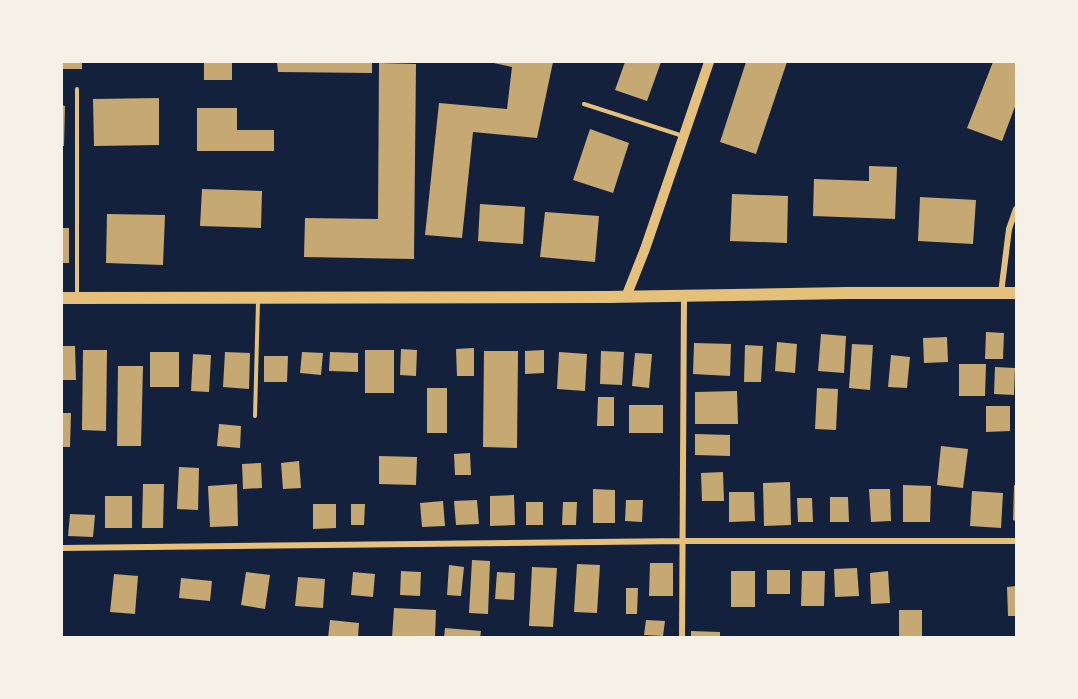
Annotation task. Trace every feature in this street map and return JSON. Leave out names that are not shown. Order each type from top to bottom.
[{"type":"main road","points":[[62,298],[626,297],[1017,293]]},
{"type":"street","points":[[626,297],[645,249],[709,62]]},
{"type":"street","points":[[1001,293],[1009,229],[1017,209]]},
{"type":"street","points":[[682,638],[684,296]]},
{"type":"street","points":[[62,548],[684,541],[1017,541]]},
{"type":"lane","points":[[77,89],[77,298]]},
{"type":"lane","points":[[584,104],[683,137]]},
{"type":"lane","points":[[255,416],[258,297]]},
{"type":"building","points":[[62,62],[82,62],[82,69],[62,69]]},
{"type":"building","points":[[204,62],[232,62],[232,80],[204,80]]},
{"type":"building","points":[[277,62],[372,62],[372,73],[278,72]]},
{"type":"building","points":[[489,62],[553,62],[537,138],[473,132],[462,238],[425,235],[439,103],[507,109],[512,67]]},
{"type":"building","points":[[625,62],[661,62],[647,101],[615,90]]},
{"type":"building","points":[[746,62],[787,62],[756,154],[720,142]]},
{"type":"building","points":[[993,62],[1016,62],[1016,104],[1002,141],[967,128]]},
{"type":"building","points":[[379,63],[416,64],[414,259],[304,257],[305,218],[378,219]]},
{"type":"building","points":[[159,98],[159,145],[94,146],[93,99]]},
{"type":"building","points":[[62,105],[65,106],[64,146],[62,146]]},
{"type":"building","points":[[197,108],[237,108],[237,130],[274,130],[274,151],[197,151]]},
{"type":"building","points":[[590,129],[629,143],[613,193],[573,180]]},
{"type":"building","points":[[869,166],[897,167],[895,219],[813,216],[814,179],[869,181]]},
{"type":"building","points":[[202,189],[262,191],[261,228],[200,226]]},
{"type":"building","points":[[732,194],[788,196],[787,243],[730,241]]},
{"type":"building","points":[[920,197],[976,200],[973,244],[918,241]]},
{"type":"building","points":[[480,204],[525,207],[523,244],[478,241]]},
{"type":"building","points":[[545,212],[599,216],[595,262],[540,257]]},
{"type":"building","points":[[107,214],[165,215],[163,265],[106,263]]},
{"type":"building","points":[[62,228],[69,228],[69,263],[62,263]]},
{"type":"building","points":[[986,332],[1004,333],[1003,359],[985,359]]},
{"type":"building","points":[[821,334],[846,336],[844,373],[818,371]]},
{"type":"building","points":[[947,337],[948,362],[924,363],[923,338]]},
{"type":"building","points":[[777,342],[797,344],[795,373],[775,371]]},
{"type":"building","points":[[694,343],[731,344],[730,376],[693,374]]},
{"type":"building","points":[[852,344],[873,345],[870,390],[849,388]]},
{"type":"building","points":[[745,345],[763,346],[761,382],[744,382]]},
{"type":"building","points":[[62,346],[75,346],[76,380],[62,380]]},
{"type":"building","points":[[474,348],[474,376],[457,376],[456,349]]},
{"type":"building","points":[[401,349],[417,350],[416,376],[400,375]]},
{"type":"building","points":[[83,350],[107,350],[106,431],[82,430]]},
{"type":"building","points":[[365,350],[394,350],[394,393],[365,393]]},
{"type":"building","points":[[544,350],[544,373],[525,374],[525,351]]},
{"type":"building","points":[[484,351],[518,351],[517,448],[483,447]]},
{"type":"building","points":[[601,351],[624,352],[622,385],[600,384]]},
{"type":"building","points":[[150,352],[179,352],[179,387],[150,387]]},
{"type":"building","points":[[225,352],[250,353],[249,389],[223,387]]},
{"type":"building","points":[[302,352],[323,353],[321,375],[300,373]]},
{"type":"building","points":[[330,352],[358,353],[358,372],[329,371]]},
{"type":"building","points":[[559,352],[587,354],[585,391],[557,389]]},
{"type":"building","points":[[635,353],[652,354],[649,388],[632,386]]},
{"type":"building","points":[[193,354],[211,355],[209,392],[191,391]]},
{"type":"building","points":[[891,355],[910,357],[907,388],[888,387]]},
{"type":"building","points":[[264,356],[288,356],[287,382],[264,382]]},
{"type":"building","points":[[959,364],[986,364],[985,396],[959,396]]},
{"type":"building","points":[[118,366],[143,366],[141,446],[117,446]]},
{"type":"building","points":[[995,367],[1015,368],[1014,395],[994,394]]},
{"type":"building","points":[[427,388],[447,388],[447,433],[427,433]]},
{"type":"building","points":[[817,388],[838,389],[836,430],[815,429]]},
{"type":"building","points":[[737,391],[738,424],[695,424],[695,392]]},
{"type":"building","points":[[598,397],[614,397],[614,426],[597,426]]},
{"type":"building","points":[[629,405],[663,405],[663,433],[629,433]]},
{"type":"building","points":[[986,406],[1010,406],[1010,431],[986,432]]},
{"type":"building","points":[[62,413],[71,413],[70,447],[62,447]]},
{"type":"building","points":[[219,424],[241,426],[240,448],[217,446]]},
{"type":"building","points":[[695,434],[730,435],[730,456],[695,455]]},
{"type":"building","points":[[941,446],[968,449],[963,488],[937,485]]},
{"type":"building","points":[[470,453],[471,475],[455,475],[454,454]]},
{"type":"building","points":[[379,456],[417,457],[416,485],[379,484]]},
{"type":"building","points":[[299,461],[301,488],[283,489],[281,463]]},
{"type":"building","points":[[261,463],[262,488],[243,489],[242,464]]},
{"type":"building","points":[[179,467],[199,468],[198,510],[177,509]]},
{"type":"building","points":[[723,472],[724,501],[702,501],[701,473]]},
{"type":"building","points":[[790,482],[791,525],[764,526],[763,483]]},
{"type":"building","points":[[143,484],[164,484],[163,528],[142,528]]},
{"type":"building","points":[[237,484],[238,526],[210,527],[208,486]]},
{"type":"building","points":[[903,485],[931,486],[930,522],[903,522]]},
{"type":"building","points":[[1014,485],[1016,485],[1016,521],[1013,520]]},
{"type":"building","points":[[593,489],[615,490],[615,523],[593,523]]},
{"type":"building","points":[[869,489],[890,489],[891,521],[871,522]]},
{"type":"building","points":[[972,491],[1003,493],[1001,528],[970,526]]},
{"type":"building","points":[[729,492],[754,492],[755,521],[729,522]]},
{"type":"building","points":[[514,495],[515,525],[490,526],[490,496]]},
{"type":"building","points":[[105,496],[132,496],[132,528],[105,528]]},
{"type":"building","points":[[830,497],[848,497],[849,522],[830,522]]},
{"type":"building","points":[[797,498],[812,498],[813,522],[798,522]]},
{"type":"building","points":[[477,500],[479,524],[456,525],[454,501]]},
{"type":"building","points":[[626,500],[643,500],[642,522],[625,521]]},
{"type":"building","points":[[443,501],[445,526],[422,527],[420,503]]},
{"type":"building","points":[[526,502],[543,502],[543,525],[526,525]]},
{"type":"building","points":[[563,502],[577,502],[576,525],[562,525]]},
{"type":"building","points":[[313,504],[336,504],[336,528],[313,529]]},
{"type":"building","points":[[351,504],[365,504],[364,525],[351,525]]},
{"type":"building","points":[[70,514],[95,515],[93,537],[68,536]]},
{"type":"building","points":[[472,560],[490,561],[488,614],[469,613]]},
{"type":"building","points":[[650,563],[673,563],[673,596],[649,596]]},
{"type":"building","points":[[577,564],[600,565],[597,613],[574,612]]},
{"type":"building","points":[[449,565],[464,567],[461,596],[447,595]]},
{"type":"building","points":[[532,567],[557,568],[553,627],[529,626]]},
{"type":"building","points":[[857,568],[859,596],[835,597],[834,569]]},
{"type":"building","points":[[767,570],[790,570],[790,594],[767,594]]},
{"type":"building","points":[[401,571],[421,572],[420,596],[400,595]]},
{"type":"building","points":[[731,571],[755,571],[755,607],[731,607]]},
{"type":"building","points":[[802,571],[825,571],[824,606],[801,606]]},
{"type":"building","points":[[888,571],[890,603],[871,604],[870,573]]},
{"type":"building","points":[[246,572],[270,575],[265,609],[241,605]]},
{"type":"building","points":[[353,572],[375,574],[373,597],[351,595]]},
{"type":"building","points":[[497,572],[515,573],[514,600],[495,599]]},
{"type":"building","points":[[114,574],[138,576],[135,614],[110,612]]},
{"type":"building","points":[[298,577],[325,579],[323,608],[295,606]]},
{"type":"building","points":[[181,578],[212,581],[210,601],[179,598]]},
{"type":"building","points":[[1016,586],[1016,616],[1008,616],[1007,587]]},
{"type":"building","points":[[626,588],[638,588],[637,614],[626,614]]},
{"type":"building","points":[[394,608],[436,610],[435,638],[392,638]]},
{"type":"building","points":[[899,610],[922,610],[922,638],[899,638]]},
{"type":"building","points":[[330,620],[359,623],[358,638],[328,638]]},
{"type":"building","points":[[646,620],[665,621],[663,636],[644,635]]},
{"type":"building","points":[[445,628],[481,631],[480,638],[444,638]]},
{"type":"building","points":[[691,631],[720,632],[720,638],[691,638]]}]
